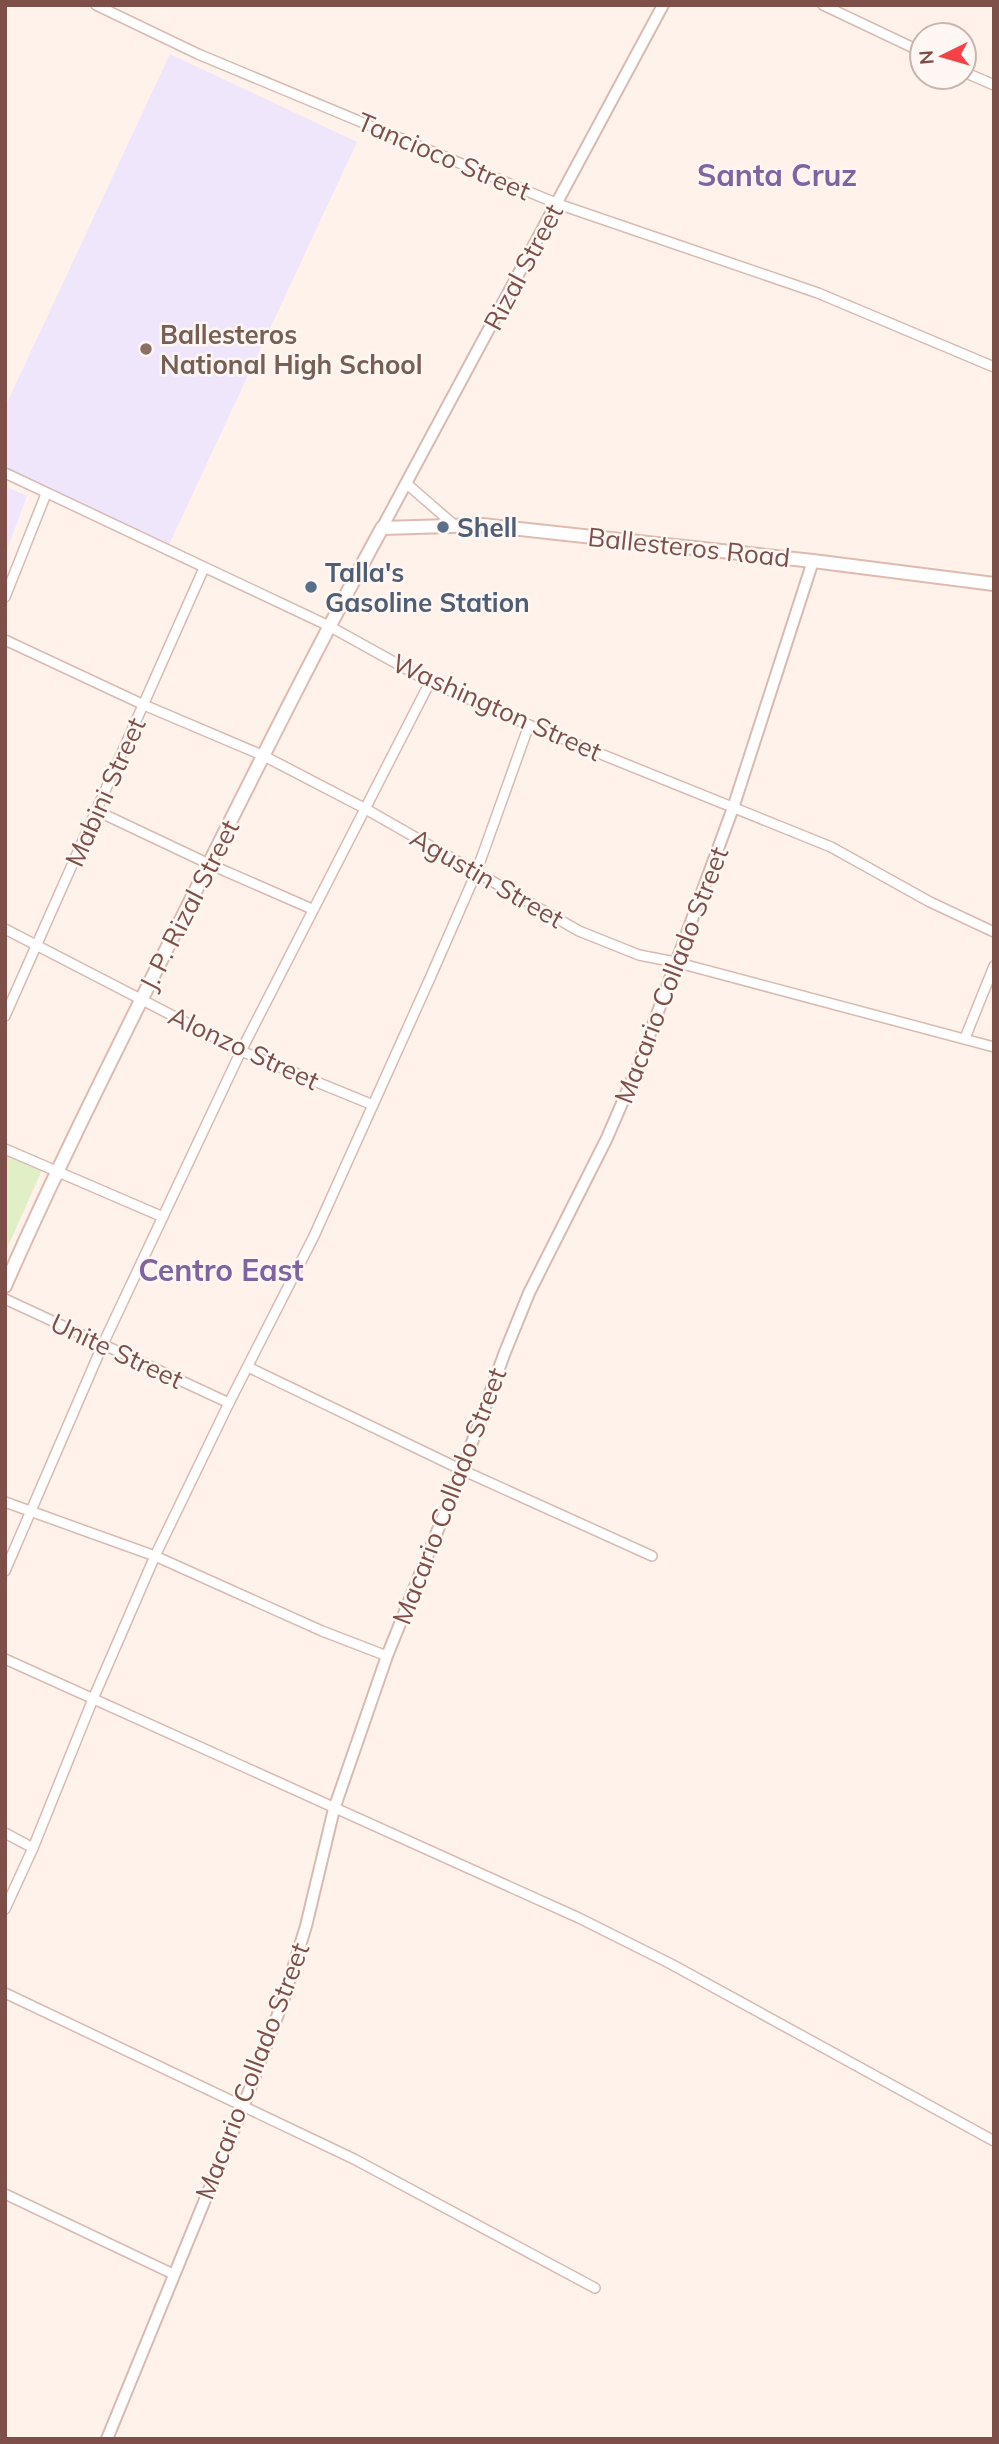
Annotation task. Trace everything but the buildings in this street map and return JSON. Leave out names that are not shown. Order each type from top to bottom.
[{"type":"main road","name":"Ballesteros Road","points":[[382,528],[483,524],[994,584]]},
{"type":"main road","name":"J. P. Rizal Street","points":[[5,1286],[57,1171],[141,1000],[329,626],[382,528]]},
{"type":"street","name":"Tancioco Street","points":[[96,5],[198,54],[558,204],[818,293],[994,367]]},
{"type":"street","name":"Rizal Street","points":[[382,528],[663,5]]},
{"type":"street","points":[[823,5],[908,45]]},
{"type":"street","name":"Washington Street","points":[[5,473],[329,626],[430,682],[529,726],[831,847],[930,902],[994,932]]},
{"type":"street","points":[[407,484],[453,524]]},
{"type":"street","points":[[5,597],[46,494]]},
{"type":"street","name":"Macario Collado Street","points":[[107,2439],[284,2001],[306,1926],[334,1809],[387,1656],[529,1293],[626,1098],[733,808],[813,561]]},
{"type":"street","name":"Mabini Street","points":[[5,1016],[204,568]]},
{"type":"street","name":"Agustin Street","points":[[5,640],[144,705],[264,756],[365,808],[579,931],[639,955],[675,962],[994,1047]]},
{"type":"street","points":[[5,1571],[103,1344],[241,1051],[430,682]]},
{"type":"street","points":[[5,1909],[155,1556],[314,1237],[476,873],[529,726]]},
{"type":"street","points":[[97,811],[312,909]]},
{"type":"street","name":"Alonzo Street","points":[[5,929],[241,1051],[373,1105]]},
{"type":"street","points":[[965,1038],[994,966]]},
{"type":"street","points":[[5,1149],[163,1217]]},
{"type":"street","name":"Unite Street","points":[[5,1299],[229,1403]]},
{"type":"street","points":[[248,1367],[462,1470],[652,1556]]},
{"type":"street","points":[[5,1502],[155,1556],[387,1656]]},
{"type":"street","points":[[5,1659],[579,1918],[671,1964],[994,2141]]},
{"type":"street","points":[[5,1833],[33,1848]]},
{"type":"street","points":[[5,1993],[354,2159],[595,2288]]},
{"type":"street","points":[[5,2194],[173,2274]]},
{"type":"shaded area","name":"Ballesteros National High School","points":[[170,54],[357,142],[167,549],[5,467],[5,407]]},
{"type":"shaded area","points":[[5,486],[27,496],[5,555]]},
{"type":"green space","points":[[5,1154],[42,1170],[5,1253]]},
{"type":"place","name":"Ballesteros National High School","points":[[146,349]]},
{"type":"place","name":"Shell","points":[[443,527]]},
{"type":"place","name":"Talla's Gasoline Station","points":[[311,587]]},
{"type":"district","name":"Santa Cruz","points":[[777,175]]},
{"type":"district","name":"Centro East","points":[[221,1270]]}]
